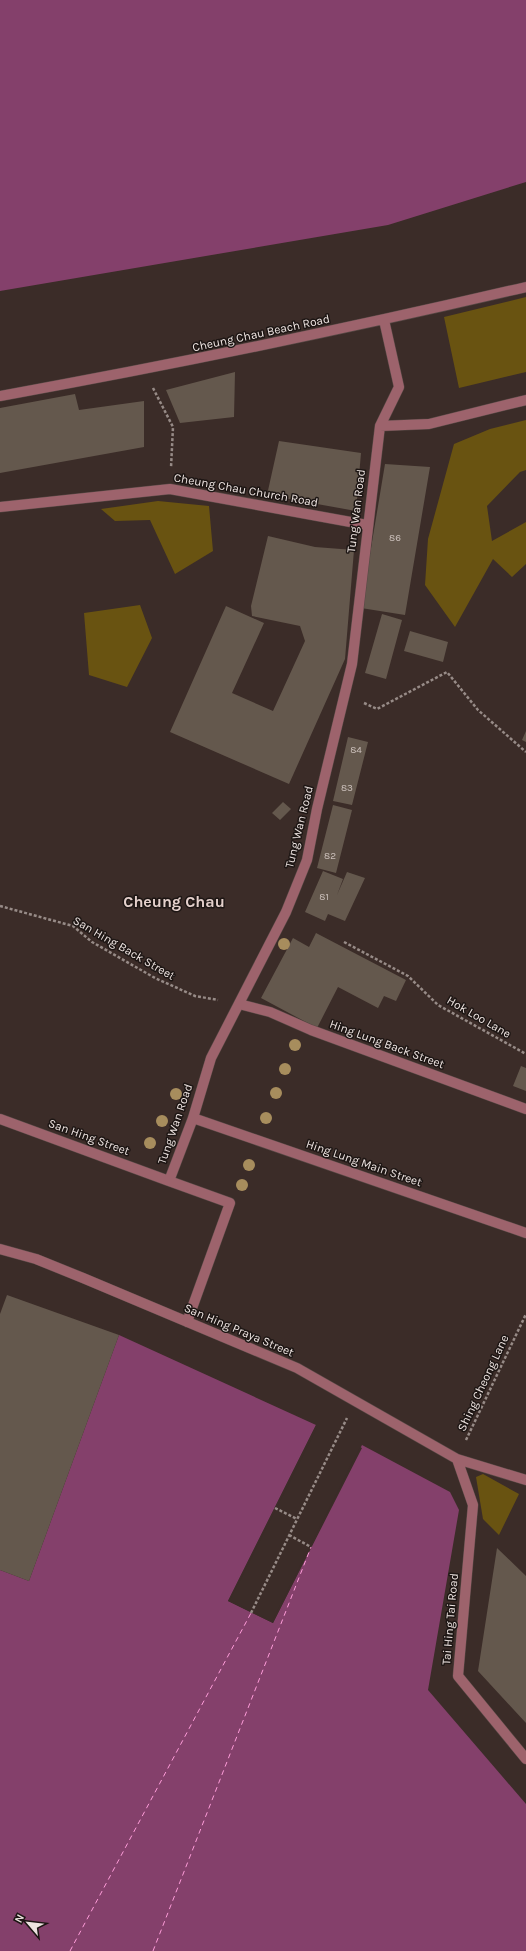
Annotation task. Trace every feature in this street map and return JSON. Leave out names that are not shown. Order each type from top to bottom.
[{"type":"street","name":"Cheung Chau Beach Road","points":[[0,396],[144,370],[384,320],[526,287]]},
{"type":"street","name":"Tung Wan Road","points":[[187,1322],[230,1203],[169,1181],[193,1118],[211,1058],[286,912],[307,860],[317,809],[352,664],[367,525],[380,426],[400,387],[384,320]]},
{"type":"street","points":[[380,426],[429,424],[526,400]]},
{"type":"street","name":"Cheung Chau Church Road","points":[[0,507],[170,489],[367,525]]},
{"type":"street","name":"Hing Lung Back Street","points":[[239,1004],[270,1012],[311,1030],[526,1109]]},
{"type":"street","name":"Hing Lung Main Street","points":[[193,1118],[526,1233]]},
{"type":"street","name":"San Hing Street","points":[[0,1119],[169,1181]]},
{"type":"street","name":"San Hing Praya Street","points":[[0,1248],[36,1259],[76,1275],[297,1368],[457,1459],[526,1480]]},
{"type":"street","name":"Tai Hing Tai Road","points":[[457,1459],[473,1505],[458,1676],[526,1759]]},
{"type":"path","points":[[144,370],[173,427],[170,489]]},
{"type":"path","points":[[345,695],[377,709],[447,672],[478,710],[526,752]]},
{"type":"path","name":"San Hing Back Street","points":[[0,906],[73,926],[92,942],[155,978],[195,996],[239,1004]]},
{"type":"path","name":"Hok Loo Lane","points":[[344,942],[408,976],[438,1005],[526,1054]]},
{"type":"path","name":"Shing Cheong Lane","points":[[457,1459],[526,1314]]},
{"type":"path","points":[[252,1612],[355,1402]]},
{"type":"path","points":[[274,1508],[297,1519]]},
{"type":"path","points":[[289,1535],[311,1547]]},
{"type":"shaded area","points":[[0,0],[526,0],[526,182],[388,225],[0,291]]},
{"type":"shaded area","points":[[526,297],[526,372],[459,388],[444,317]]},
{"type":"shaded area","points":[[526,420],[526,470],[520,472],[487,506],[492,541],[526,522],[526,564],[512,577],[493,559],[455,627],[425,585],[428,539],[454,444],[490,429]]},
{"type":"shaded area","points":[[158,501],[209,506],[213,551],[175,574],[150,520],[115,521],[101,509]]},
{"type":"shaded area","points":[[140,605],[152,638],[127,687],[89,675],[84,613]]},
{"type":"shaded area","points":[[119,1335],[316,1425],[228,1601],[273,1623],[362,1445],[450,1492],[459,1510],[428,1690],[526,1804],[526,1951],[0,1951],[0,1570],[29,1581]]},
{"type":"shaded area","points":[[483,1474],[519,1494],[499,1535],[483,1519],[476,1477]]},
{"type":"pier","points":[[316,1425],[318,1426],[230,1600],[272,1621],[360,1447],[362,1448],[273,1623],[228,1601]]},
{"type":"building","points":[[235,372],[234,417],[180,423],[166,390]]},
{"type":"building","points":[[75,394],[79,410],[144,401],[144,447],[0,473],[0,408]]},
{"type":"building","points":[[279,441],[361,453],[356,511],[267,495]]},
{"type":"building","points":[[385,464],[430,467],[405,615],[361,608]]},
{"type":"building","points":[[268,536],[315,547],[354,550],[345,659],[289,784],[170,732],[226,606],[264,623],[232,693],[273,711],[305,641],[300,626],[252,616],[251,606]]},
{"type":"building","points":[[382,614],[402,620],[386,679],[365,673]]},
{"type":"building","points":[[410,631],[448,642],[443,662],[404,651]]},
{"type":"building","points":[[526,731],[526,742],[522,740]]},
{"type":"building","points":[[348,737],[368,742],[352,805],[333,801]]},
{"type":"building","points":[[283,802],[291,809],[280,820],[272,813]]},
{"type":"building","points":[[333,805],[352,810],[336,873],[317,868]]},
{"type":"building","points":[[323,871],[343,879],[337,895],[347,872],[365,878],[345,921],[328,914],[325,921],[305,912]]},
{"type":"building","points":[[316,933],[406,980],[396,1001],[384,996],[378,1008],[338,987],[317,1028],[261,998],[293,938],[309,947]]},
{"type":"building","points":[[521,1066],[526,1068],[526,1091],[513,1086]]},
{"type":"building","points":[[7,1295],[119,1335],[29,1581],[0,1570],[0,1314]]},
{"type":"building","points":[[497,1548],[526,1576],[526,1723],[478,1671]]},
{"type":"ferry route","points":[[153,1951],[311,1547]]},
{"type":"ferry route","points":[[70,1951],[251,1613]]},
{"type":"district","name":"Cheung Chau","points":[[174,901]]}]
